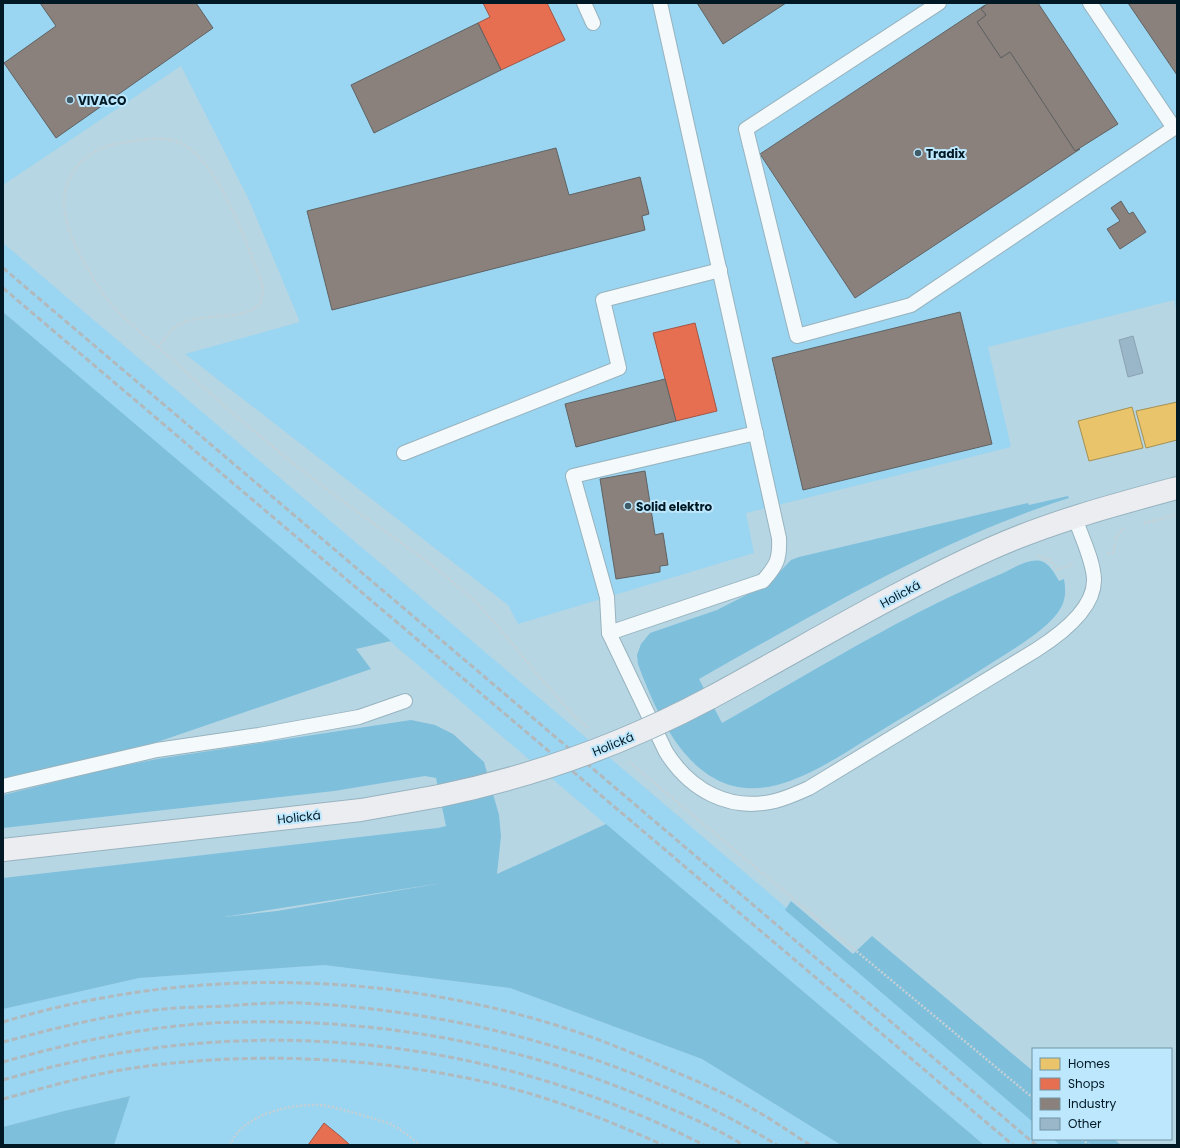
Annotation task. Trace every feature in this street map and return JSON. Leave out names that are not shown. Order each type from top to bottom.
[{"type":"street","name":"Holická","points":[[3,850],[361,810],[491,785],[566,762],[640,733],[710,698],[898,594],[948,568],[992,548],[1075,518],[1177,488]]},
{"type":"lane","points":[[584,3],[593,22]]},
{"type":"lane","points":[[609,633],[763,581],[775,568],[780,554],[779,538],[660,3]]},
{"type":"lane","points":[[939,3],[746,129],[797,336],[911,305],[1174,128],[1090,3]]},
{"type":"lane","points":[[404,453],[619,368],[603,300],[720,270]]},
{"type":"lane","points":[[756,433],[573,476],[608,597],[609,633],[666,752],[675,766],[686,778],[700,789],[734,802],[758,804],[775,801],[809,788],[1049,642],[1077,617],[1089,599],[1094,580],[1088,556],[1075,518]]},
{"type":"lane","points":[[3,786],[157,750],[251,736],[360,717],[406,701]]},
{"type":"path","points":[[159,347],[173,329],[188,321],[251,311],[260,304],[263,290],[261,281],[233,211],[210,170],[200,157],[189,147],[175,141],[151,139],[118,143],[98,150],[84,160],[73,173],[65,190],[63,204],[68,230],[79,254],[99,287],[112,304],[159,347],[301,470],[461,589],[496,624],[575,717],[593,732]]},
{"type":"path","points":[[1139,524],[1177,515]]},
{"type":"path","points":[[1035,556],[1050,560],[1058,570],[1088,556],[1114,552],[1115,540],[1118,533],[1124,528],[1131,526]]},
{"type":"path","points":[[624,758],[1032,1097]]},
{"type":"path","points":[[230,1145],[234,1136],[254,1120],[288,1107],[321,1105],[390,1125],[420,1145]]},
{"type":"shaded area","points":[[3,3],[1177,3],[1177,312],[1174,300],[988,347],[1011,447],[746,513],[754,553],[518,624],[508,605],[185,354],[300,322],[249,200],[181,66],[3,185]]},
{"type":"shaded area","points":[[3,243],[1032,1116],[1032,1140],[1060,1140],[1066,1145],[984,1145],[3,312]]},
{"type":"shaded area","points":[[3,312],[391,641],[356,649],[371,669],[87,766],[3,786]]},
{"type":"shaded area","points":[[1068,496],[1069,498],[1020,515],[926,556],[834,603],[699,679],[722,723],[894,625],[1020,564],[1036,560],[1044,562],[1054,572],[1059,581],[1064,579],[1065,594],[1060,609],[1053,619],[1033,636],[960,683],[813,771],[777,785],[749,788],[725,783],[704,772],[686,755],[671,734],[658,711],[638,664],[637,655],[641,644],[650,633],[717,610],[768,584],[791,560],[799,557],[1028,503],[1029,505]]},
{"type":"shaded area","points":[[411,720],[435,725],[453,734],[484,762],[499,815],[501,836],[497,874],[606,824],[984,1145],[841,1145],[702,1059],[510,988],[324,965],[139,978],[3,1009],[3,878],[446,826],[436,778],[425,776],[334,791],[3,828],[3,795],[107,769],[157,759]],"holes":[[[442,883],[277,911],[224,917]]]},
{"type":"shaded area","points":[[791,901],[853,954],[872,936],[1032,1070],[1032,1121],[785,910]]},
{"type":"shaded area","points":[[324,965],[510,988],[702,1059],[841,1145],[114,1145],[129,1096],[3,1127],[3,1009],[139,978]]},
{"type":"shaded area","points":[[130,1096],[114,1145],[3,1145],[3,1127]]},
{"type":"shaded area","points":[[1054,1140],[1115,1140],[1121,1145],[1060,1145]]},
{"type":"building: Homes","points":[[1177,402],[1177,440],[1146,448],[1136,411]]},
{"type":"building: Homes","points":[[1132,407],[1143,448],[1089,461],[1078,421]]},
{"type":"building: Shops","points":[[483,3],[547,3],[565,40],[501,70],[478,23],[490,17]]},
{"type":"building: Shops","points":[[695,323],[717,411],[676,421],[653,333]]},
{"type":"building: Shops","points":[[324,1123],[340,1136],[350,1145],[308,1145]]},
{"type":"building: Industry","name":"VIVACO","points":[[40,3],[196,3],[213,28],[56,138],[4,63],[56,26]]},
{"type":"building: Industry","points":[[697,3],[786,3],[723,44]]},
{"type":"building: Industry","points":[[988,3],[1038,3],[1118,124],[1075,151],[1010,52],[1001,58],[977,22],[986,15],[981,9]]},
{"type":"building: Industry","points":[[1128,3],[1177,3],[1177,75]]},
{"type":"building: Industry","name":"Tradix","points":[[985,5],[981,9],[986,15],[977,22],[1001,58],[1010,52],[1075,151],[1080,149],[855,298],[760,154]]},
{"type":"building: Industry","points":[[478,23],[501,70],[374,133],[351,85]]},
{"type":"building: Industry","points":[[556,148],[569,195],[640,177],[649,214],[642,216],[645,230],[332,310],[307,211]]},
{"type":"building: Industry","points":[[1121,201],[1129,214],[1133,212],[1146,232],[1120,249],[1107,229],[1120,221],[1111,208]]},
{"type":"building: Industry","points":[[960,312],[992,444],[803,490],[772,358]]},
{"type":"building: Industry","points":[[665,379],[676,421],[576,447],[565,404]]},
{"type":"building: Industry","name":"Solid elektro","points":[[645,471],[655,535],[663,533],[668,565],[660,566],[660,572],[616,579],[600,479]]},
{"type":"building: Other","points":[[1133,336],[1143,373],[1128,377],[1119,340]]},
{"type":"railway","points":[[3,268],[1036,1145]]},
{"type":"railway","points":[[3,288],[1013,1145]]},
{"type":"railway","points":[[3,1022],[73,1004],[144,991],[217,984],[289,983],[362,987],[434,996],[505,1011],[574,1031],[607,1043],[731,1097],[768,1118],[810,1145]]},
{"type":"railway","points":[[3,1042],[104,1018],[165,1009],[264,1003],[302,1003],[364,1008],[427,1017],[488,1029],[548,1045],[608,1064],[666,1087],[722,1114],[777,1145]]},
{"type":"railway","points":[[3,1062],[91,1040],[151,1029],[211,1023],[241,1022],[295,1022],[348,1025],[401,1031],[454,1040],[506,1051],[557,1065],[679,1112],[712,1127],[743,1145]]},
{"type":"railway","points":[[3,1080],[92,1058],[182,1045],[271,1040],[360,1044],[448,1057],[535,1078],[620,1107],[704,1145]]},
{"type":"railway","points":[[3,1099],[101,1074],[163,1064],[263,1058],[314,1059],[414,1069],[463,1077],[510,1088],[588,1114],[663,1145]]},
{"type":"place","name":"VIVACO","points":[[70,100]]},
{"type":"place","name":"Tradix","points":[[918,153]]},
{"type":"place","name":"Solid elektro","points":[[628,506]]}]
